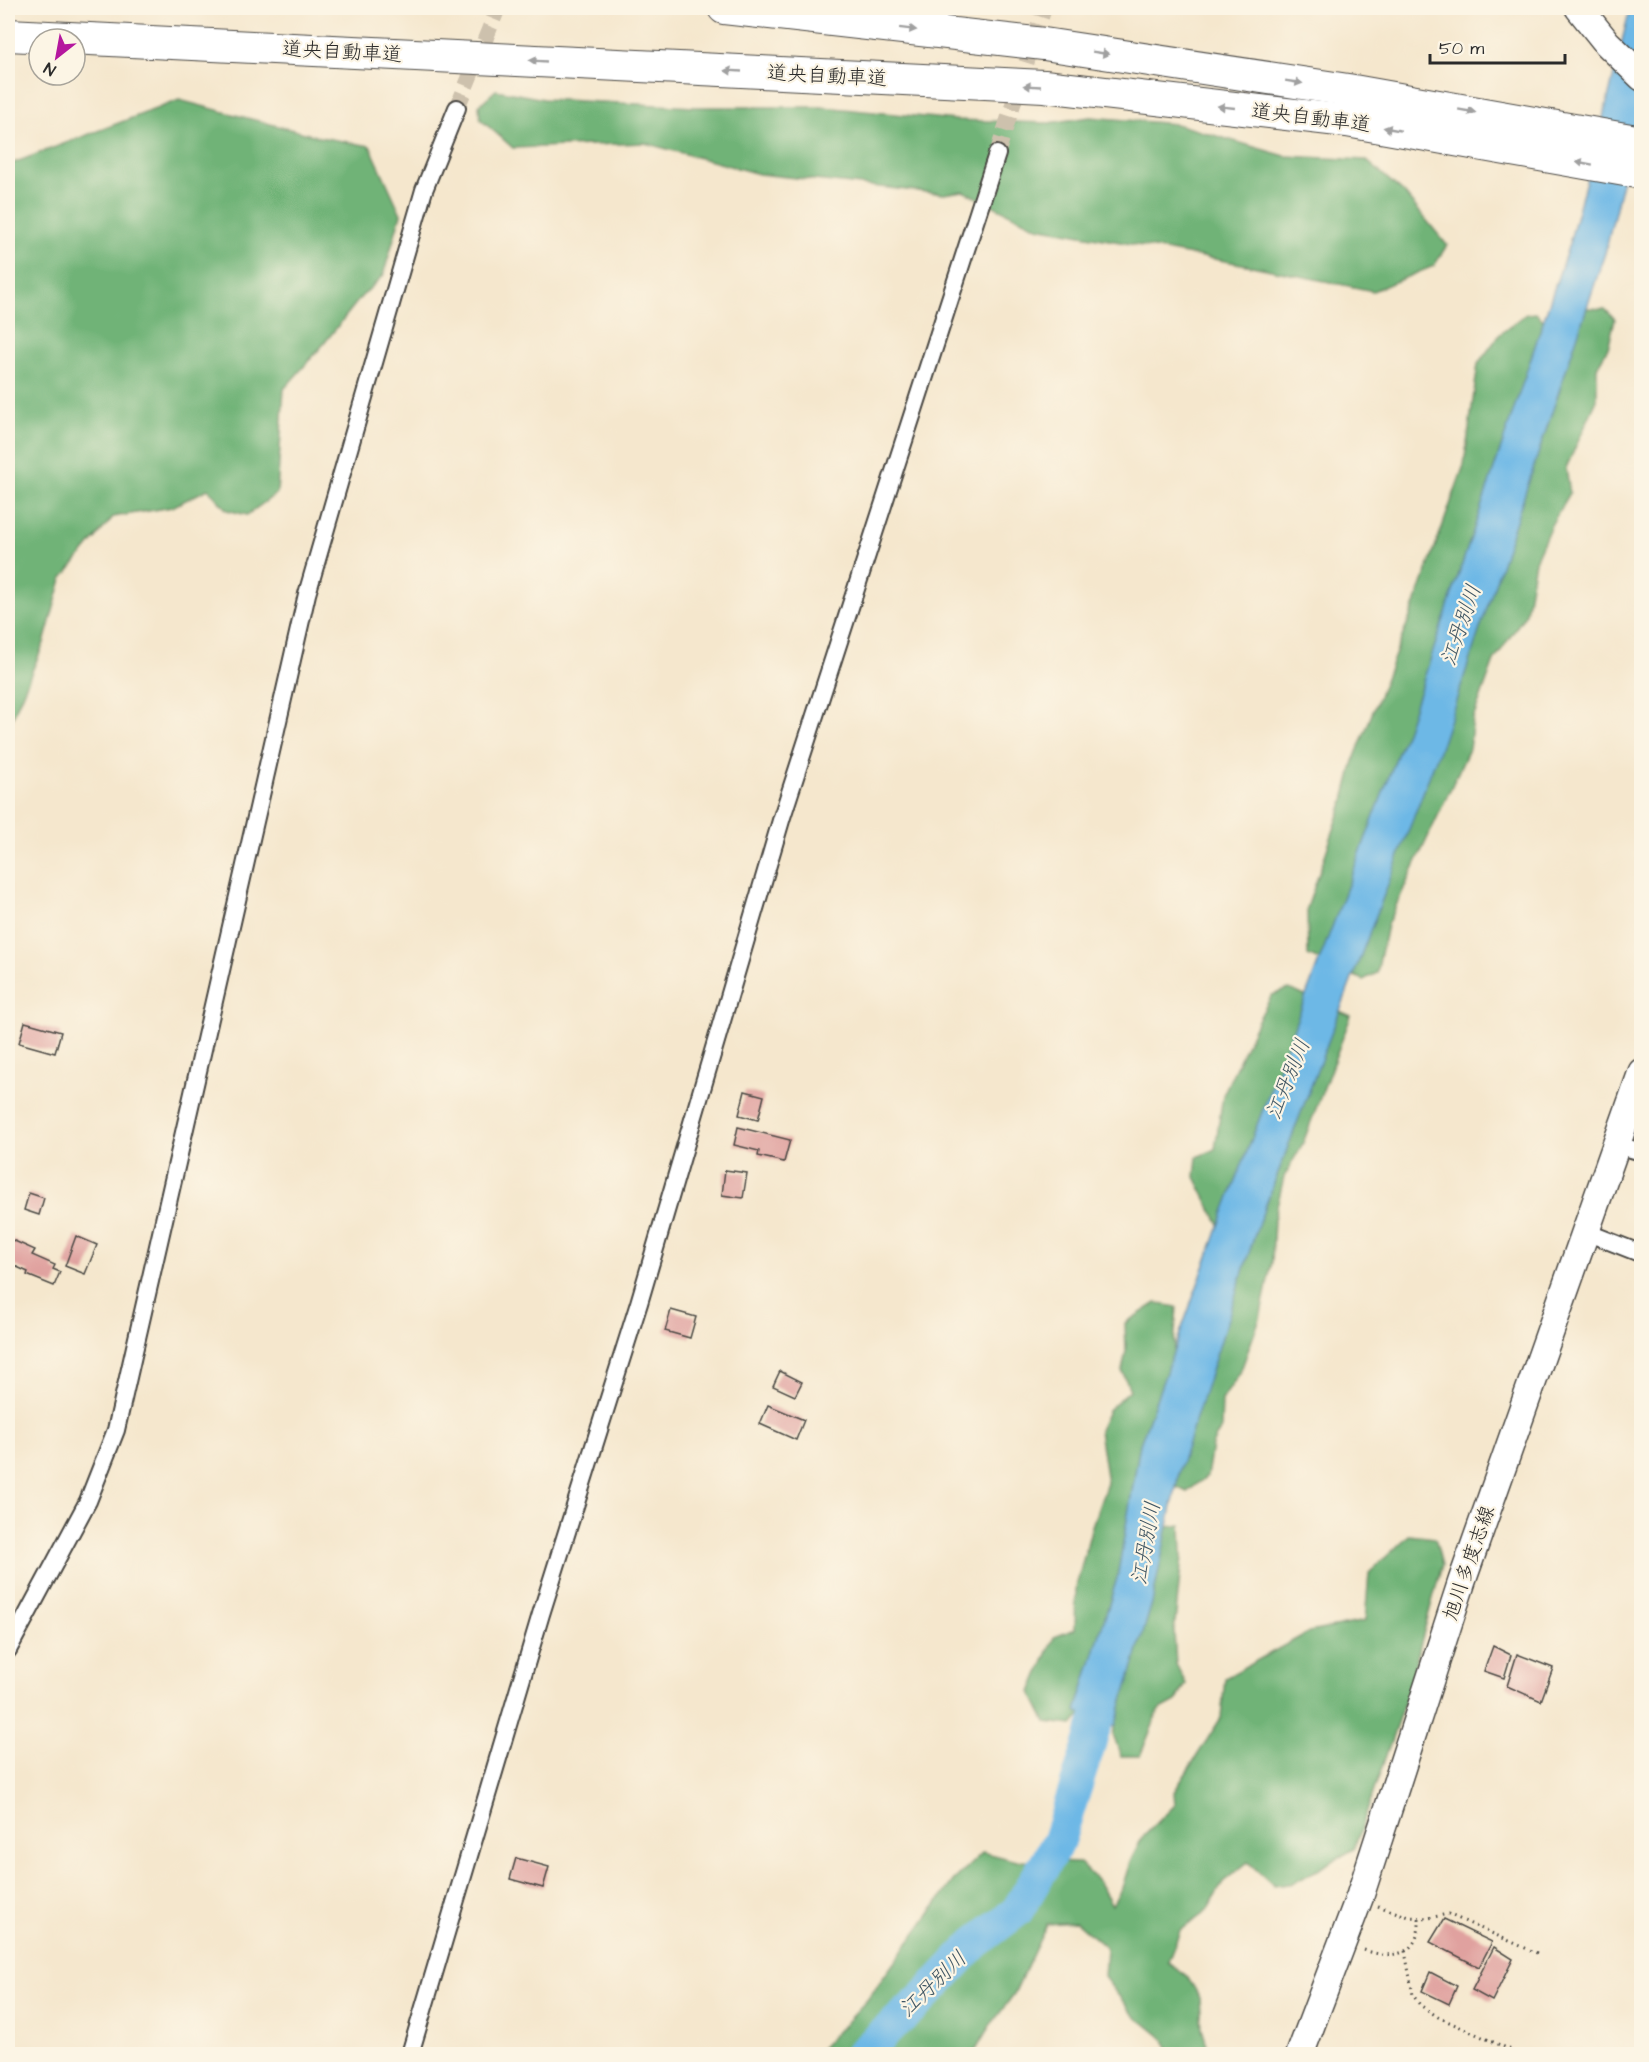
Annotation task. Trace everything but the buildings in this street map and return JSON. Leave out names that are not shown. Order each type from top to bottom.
[{"type":"highway","name":"道央自動車道","points":[[724,8],[1044,44],[1348,90],[1641,141]]},
{"type":"highway","name":"道央自動車道","points":[[8,35],[1044,86],[1347,121],[1641,173]]},
{"type":"main road","points":[[1579,8],[1607,43],[1641,77]]},
{"type":"main road","name":"旭川多度志線","points":[[1300,2055],[1358,1900],[1462,1581],[1586,1232],[1629,1148],[1641,1072]]},
{"type":"street","points":[[8,1650],[88,1501],[116,1430],[307,594],[424,190],[457,108]]},
{"type":"street","points":[[410,2055],[541,1614],[639,1303],[782,817],[997,154]]},
{"type":"street","points":[[1586,1232],[1641,1254]]},
{"type":"path","points":[[1358,1900],[1409,1917],[1448,1914],[1539,1954]]},
{"type":"path","points":[[1342,1942],[1381,1956],[1401,1955],[1413,1944],[1420,1928],[1419,1917]]},
{"type":"path","points":[[1405,1951],[1413,1995],[1420,2005],[1438,2017],[1520,2055]]},
{"type":"green space","points":[[496,90],[544,99],[694,107],[823,107],[956,120],[1049,123],[1090,117],[1176,124],[1285,156],[1366,160],[1404,193],[1447,245],[1434,266],[1373,291],[1247,265],[1037,227],[963,191],[944,194],[759,174],[645,143],[513,148],[480,119],[479,105]]},
{"type":"green space","points":[[179,100],[320,137],[370,146],[401,214],[383,276],[361,297],[284,389],[277,493],[247,515],[227,510],[208,489],[172,507],[113,517],[62,579],[44,643],[8,728],[8,165]]},
{"type":"green space","points":[[1587,308],[1605,309],[1615,319],[1608,348],[1597,367],[1597,400],[1566,468],[1570,493],[1551,525],[1535,561],[1526,613],[1494,661],[1473,719],[1469,749],[1387,925],[1377,973],[1363,980],[1308,955],[1307,908],[1344,800],[1355,757],[1415,604],[1464,465],[1478,364],[1500,334],[1526,314],[1536,313],[1551,328],[1562,362]]},
{"type":"green space","points":[[1289,989],[1351,1016],[1303,1143],[1284,1177],[1274,1219],[1272,1262],[1260,1318],[1240,1373],[1222,1400],[1221,1428],[1212,1445],[1207,1476],[1187,1492],[1166,1482],[1232,1250],[1195,1177],[1197,1157],[1215,1149],[1223,1095],[1257,1022],[1272,995]]},
{"type":"green space","points":[[1156,1303],[1177,1307],[1172,1368],[1092,1703],[1073,1725],[1046,1722],[1031,1692],[1054,1637],[1075,1629],[1076,1587],[1092,1526],[1107,1483],[1099,1430],[1109,1409],[1130,1390],[1122,1371],[1126,1351],[1125,1323]]},
{"type":"green space","points":[[1181,1525],[1182,1556],[1174,1633],[1176,1664],[1186,1684],[1176,1701],[1159,1710],[1140,1756],[1121,1756],[1113,1735],[1127,1664],[1161,1528]]},
{"type":"green space","points":[[1409,1535],[1435,1538],[1442,1565],[1407,1694],[1354,1849],[1294,1883],[1274,1886],[1248,1862],[1223,1882],[1207,1911],[1180,1931],[1168,1962],[1188,1977],[1200,1998],[1202,2029],[1210,2054],[1171,2054],[1164,2039],[1133,2014],[1104,1977],[1106,1948],[1076,1922],[1047,1924],[1014,1994],[971,2054],[816,2054],[867,2000],[953,1881],[983,1852],[1017,1861],[1080,1863],[1098,1881],[1112,1905],[1122,1888],[1130,1862],[1142,1838],[1175,1805],[1174,1792],[1221,1718],[1225,1678],[1309,1632],[1365,1621],[1369,1573]]},
{"type":"water","points":[[1630,8],[1641,8],[1641,104],[1605,253],[1442,743],[1257,1228],[1180,1468],[1152,1603],[1115,1727],[1076,1711],[1117,1578],[1140,1444],[1224,1212],[1407,729],[1569,244]]},
{"type":"waterway","name":"江丹別川","points":[[861,2054],[923,1998],[975,1943],[1017,1911],[1058,1842],[1111,1677]]},
{"type":"tunnel","points":[[457,108],[498,8]]},
{"type":"tunnel","points":[[997,154],[1044,8]]}]
